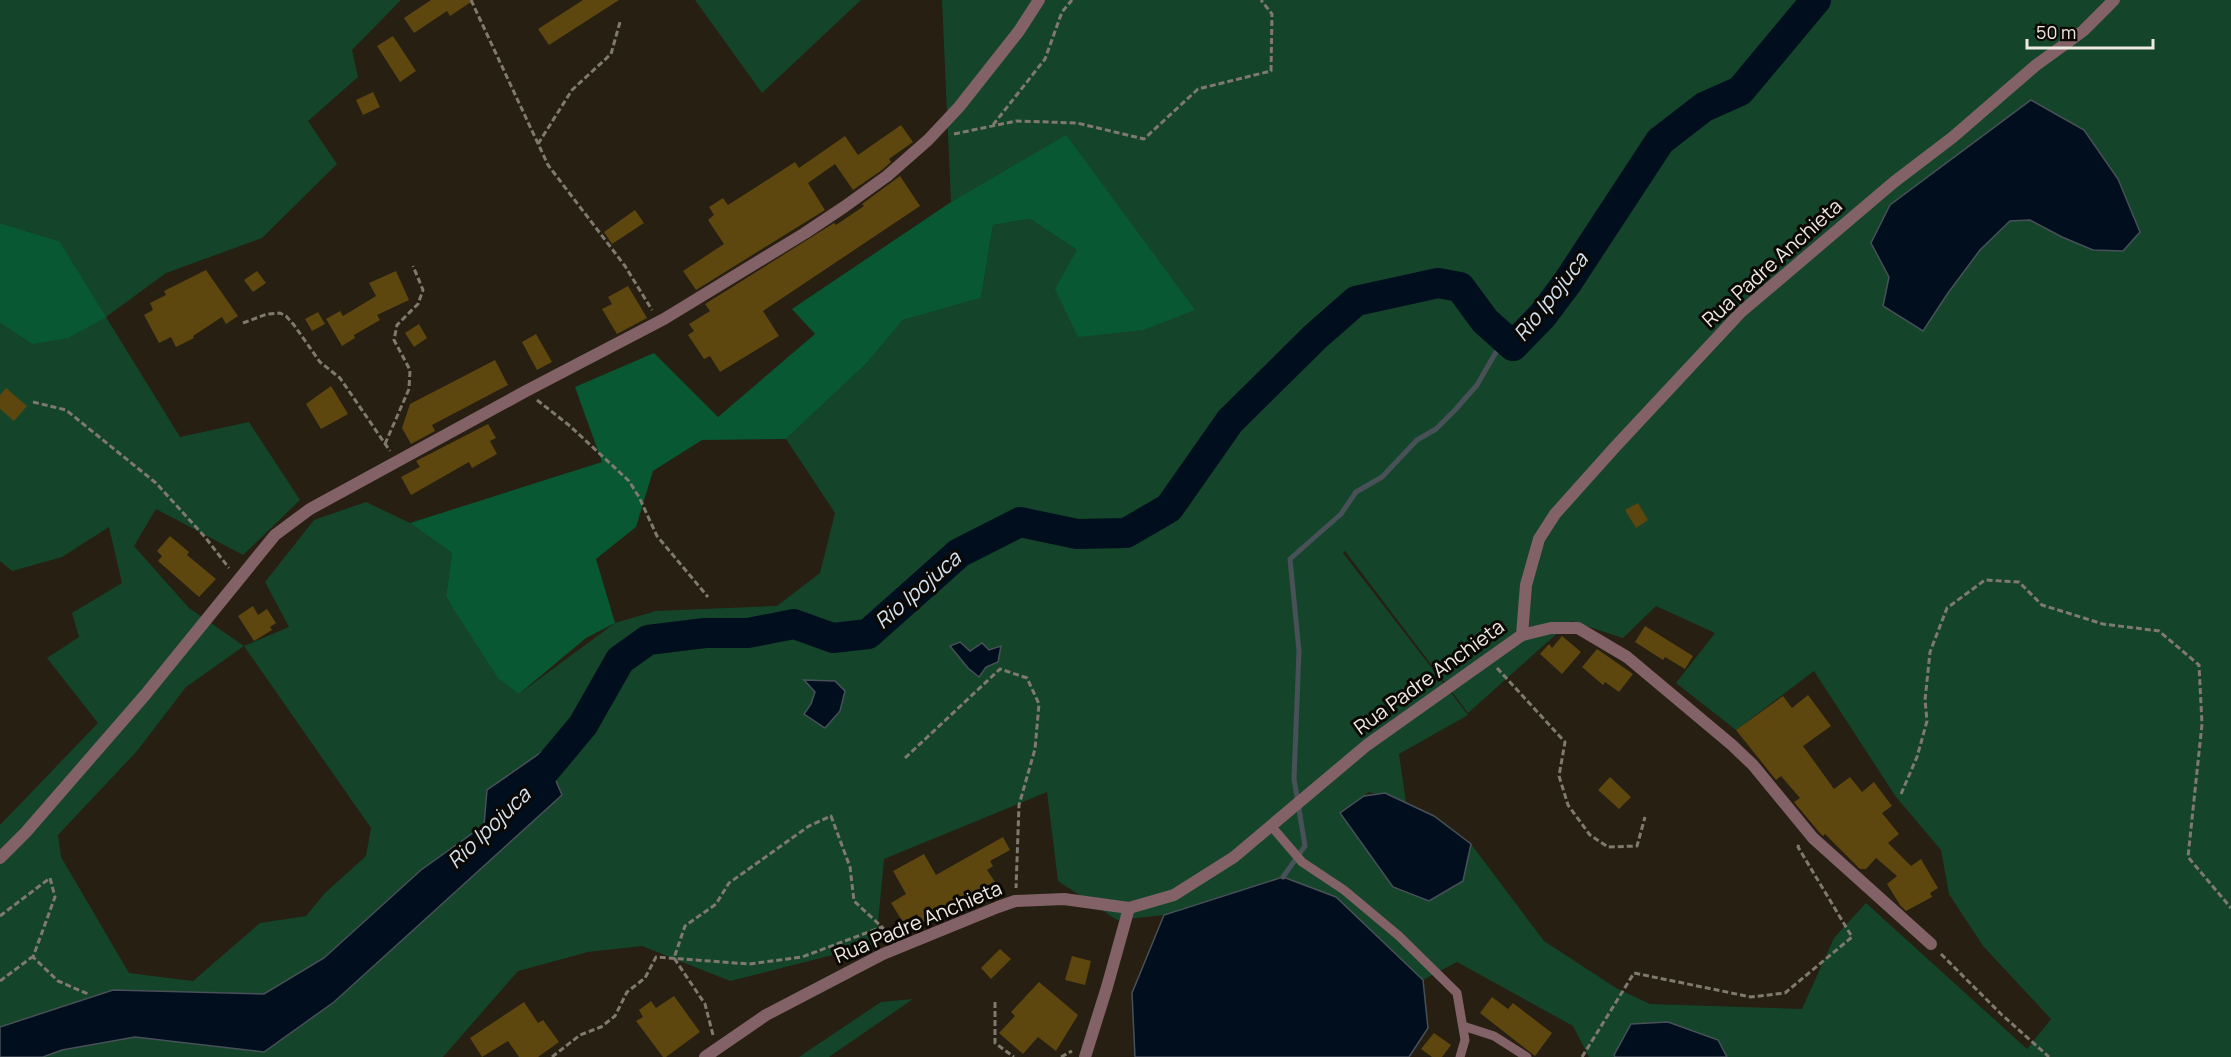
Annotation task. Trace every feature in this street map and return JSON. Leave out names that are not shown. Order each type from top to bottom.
[{"type":"street","points":[[0,858],[26,832],[145,695],[275,535],[310,509],[658,322],[805,234],[886,176],[928,140],[959,107],[1019,31],[1039,0]]},
{"type":"street","name":"Rua Padre Anchieta","points":[[705,1057],[766,1015],[898,947],[1015,901],[1064,899],[1129,908],[1174,895],[1234,857],[1367,745],[1490,660],[1522,635],[1526,585],[1539,539],[1555,514],[1741,312],[1894,182],[1953,137],[2010,86],[2083,31],[2114,0]]},
{"type":"street","points":[[1522,635],[1557,628],[1578,628],[1627,657],[1732,745],[1753,765],[1806,829],[1931,944]]},
{"type":"street","points":[[1085,1057],[1129,908]]},
{"type":"lane","points":[[1272,827],[1302,862],[1344,890],[1390,929],[1457,993],[1465,1040],[1460,1057]]},
{"type":"lane","points":[[1463,1026],[1494,1036],[1527,1057]]},
{"type":"path","points":[[471,0],[548,165],[639,286],[658,322]]},
{"type":"path","points":[[992,126],[1045,59],[1062,12],[1072,0]]},
{"type":"path","points":[[928,140],[1016,121],[1077,123],[1144,139],[1198,89],[1270,71],[1272,14],[1261,0]]},
{"type":"path","points":[[538,144],[572,90],[611,54],[620,22]]},
{"type":"path","points":[[385,444],[409,389],[410,370],[394,340],[397,325],[418,304],[423,290],[413,266]]},
{"type":"path","points":[[243,323],[267,314],[280,313],[286,316],[320,362],[340,378],[397,462]]},
{"type":"path","points":[[526,391],[570,426],[629,481],[657,536],[708,597]]},
{"type":"path","points":[[33,402],[66,410],[156,483],[205,537],[237,579]]},
{"type":"path","points":[[1901,794],[1917,757],[1921,736],[1928,721],[1925,700],[1930,652],[1947,608],[1985,580],[2019,582],[2042,604],[2103,624],[2159,631],[2199,665],[2202,724],[2188,857],[2231,908]]},
{"type":"path","points":[[1490,660],[1565,742],[1559,777],[1568,805],[1590,835],[1608,847],[1637,846],[1645,817]]},
{"type":"path","points":[[905,758],[1000,669],[1027,678],[1039,704],[1035,748],[1019,805],[1015,901]]},
{"type":"path","points":[[674,958],[685,926],[716,904],[729,883],[809,826],[831,816],[850,867],[854,901],[882,927],[898,947]]},
{"type":"path","points":[[1582,1057],[1634,973],[1751,997],[1785,993],[1851,938],[1798,847],[1806,829]]},
{"type":"path","points":[[0,916],[50,878],[55,897],[33,957],[0,981]]},
{"type":"path","points":[[552,1057],[580,1035],[601,1027],[615,1016],[627,992],[645,978],[656,957],[750,964],[802,957],[882,927]]},
{"type":"path","points":[[1931,944],[2002,1015],[2049,1057]]},
{"type":"path","points":[[33,957],[58,981],[88,994]]},
{"type":"path","points":[[674,958],[705,1004],[717,1048]]},
{"type":"path","points":[[995,1002],[995,1043],[1014,1057]]},
{"type":"green space","points":[[0,0],[401,0],[352,50],[358,77],[308,121],[337,164],[262,238],[166,273],[106,317],[180,437],[249,422],[300,500],[243,555],[156,509],[134,546],[189,608],[244,646],[289,627],[265,582],[314,520],[366,502],[410,523],[452,553],[446,598],[519,694],[615,623],[656,611],[777,606],[820,573],[835,513],[786,439],[867,363],[903,320],[981,298],[993,225],[1030,219],[1077,250],[1143,330],[1066,136],[951,202],[942,0],[2231,0],[2231,1057],[1589,1057],[1573,1026],[1457,962],[1423,980],[1336,897],[1260,884],[1164,915],[1117,920],[1058,881],[1047,792],[884,859],[876,944],[730,981],[642,946],[588,952],[518,971],[443,1057],[43,1057],[62,1050],[135,1037],[264,1052],[334,1002],[562,795],[487,790],[484,825],[421,870],[324,958],[264,994],[205,996],[113,990],[0,1027],[0,825],[98,723],[47,658],[79,637],[72,613],[122,583],[109,527],[62,557],[12,571],[0,561],[0,323],[32,344],[59,241],[0,223]],"holes":[[[1345,551],[1468,713],[1571,621],[1623,638],[1656,606],[1715,633],[1676,683],[1736,730],[1814,671],[1896,797],[1941,850],[1949,894],[1983,946],[2051,1019],[2027,1049],[1866,903],[1834,938],[1802,1009],[1650,1004],[1616,988],[1544,941],[1471,844],[1463,881],[1429,900],[1393,887],[1341,812],[1369,792],[1406,803],[1399,754],[1468,715],[1343,553]],[[244,646],[371,828],[366,856],[325,893],[306,916],[260,923],[193,981],[129,973],[61,857],[58,835],[137,751],[186,687]]]},
{"type":"green space","points":[[695,0],[861,0],[762,93]]},
{"type":"green space","points":[[1066,135],[1195,310],[1143,330],[1078,337],[1055,289],[1077,250],[1030,219],[993,225],[981,298],[903,320],[867,363],[786,439],[702,440],[653,471],[636,527],[596,559],[615,623],[586,638],[519,694],[498,678],[446,597],[452,553],[410,523],[602,462],[575,387],[654,353],[718,417],[815,334],[792,309],[951,202]]},
{"type":"green space","points":[[0,223],[59,241],[106,317],[68,338],[32,344],[0,323]]},
{"type":"green space","points":[[913,999],[829,1057],[799,1057],[881,1002]]},
{"type":"water","points":[[2031,100],[2084,130],[2118,179],[2140,232],[2123,251],[2093,250],[2030,220],[2010,221],[1980,250],[1923,331],[1883,306],[1889,277],[1871,243],[1890,205]]},
{"type":"water","points":[[960,642],[970,651],[982,643],[989,650],[1001,646],[998,662],[986,667],[979,677],[968,668],[950,646]]},
{"type":"water","points":[[804,680],[835,681],[845,691],[840,711],[825,728],[804,714],[815,692]]},
{"type":"water","points":[[543,751],[562,795],[334,1002],[264,1052],[135,1037],[62,1050],[43,1057],[0,1057],[0,1027],[113,990],[264,994],[324,958],[421,870],[484,825],[487,790]]},
{"type":"water","points":[[1385,793],[1434,816],[1471,844],[1463,881],[1429,901],[1393,887],[1340,813],[1364,796]]},
{"type":"water","points":[[1283,877],[1336,897],[1423,980],[1428,1028],[1409,1057],[1135,1057],[1132,993],[1164,915]]},
{"type":"water","points":[[1668,1022],[1718,1040],[1727,1057],[1615,1057],[1631,1024]]},
{"type":"building","points":[[431,0],[474,0],[450,16],[447,11],[414,33],[404,18]]},
{"type":"building","points":[[583,0],[619,0],[549,45],[538,29]]},
{"type":"building","points":[[393,36],[416,71],[400,82],[377,46]]},
{"type":"building","points":[[373,92],[380,107],[363,115],[356,100]]},
{"type":"building","points":[[901,125],[913,142],[889,159],[891,162],[882,170],[853,190],[835,164],[808,183],[825,210],[696,290],[683,271],[724,244],[708,220],[714,215],[709,207],[723,198],[728,205],[795,162],[799,168],[845,136],[858,155]]},
{"type":"building","points":[[900,176],[920,206],[763,311],[779,336],[720,372],[710,356],[704,359],[688,335],[694,331],[689,324],[710,311],[705,304],[834,223],[836,225],[864,206],[862,204]]},
{"type":"building","points":[[635,210],[644,223],[612,244],[604,232]]},
{"type":"building","points":[[206,270],[238,316],[226,324],[222,317],[193,336],[194,338],[176,347],[171,337],[159,343],[144,315],[153,310],[150,303],[166,295],[164,291]]},
{"type":"building","points":[[257,271],[266,283],[253,292],[244,280]]},
{"type":"building","points":[[396,271],[409,300],[377,315],[380,320],[354,335],[355,338],[342,346],[326,319],[340,311],[343,316],[376,296],[369,283]]},
{"type":"building","points":[[628,286],[647,318],[617,334],[602,309],[612,304],[608,297]]},
{"type":"building","points":[[318,312],[325,324],[312,331],[305,319]]},
{"type":"building","points":[[419,324],[427,338],[414,347],[405,333]]},
{"type":"building","points":[[536,334],[552,362],[537,370],[522,342]]},
{"type":"building","points":[[495,360],[508,385],[432,425],[435,431],[411,444],[402,428],[410,404]]},
{"type":"building","points":[[331,386],[348,414],[321,429],[306,404]]},
{"type":"building","points":[[6,388],[27,406],[14,421],[0,409],[0,395]]},
{"type":"building","points":[[488,424],[496,438],[490,441],[497,454],[472,468],[469,462],[411,495],[401,477],[420,467],[416,461]]},
{"type":"building","points":[[1638,503],[1648,520],[1636,528],[1625,510]]},
{"type":"building","points":[[170,536],[189,552],[187,555],[216,579],[199,597],[158,561],[162,556],[157,551]]},
{"type":"building","points":[[253,606],[258,615],[267,609],[276,623],[270,627],[272,630],[254,641],[238,616]]},
{"type":"building","points":[[1645,626],[1693,656],[1685,669],[1665,657],[1663,660],[1635,642]]},
{"type":"building","points":[[1562,636],[1581,652],[1562,674],[1540,654],[1549,644],[1552,648]]},
{"type":"building","points":[[1597,649],[1633,674],[1619,692],[1605,682],[1603,685],[1582,667]]},
{"type":"building","points":[[1808,695],[1831,726],[1803,746],[1834,789],[1850,777],[1862,792],[1874,782],[1892,806],[1882,813],[1899,834],[1888,843],[1911,866],[1921,859],[1938,888],[1930,893],[1932,897],[1906,911],[1887,884],[1897,876],[1876,858],[1866,869],[1860,869],[1825,834],[1823,836],[1794,802],[1800,798],[1781,776],[1776,780],[1736,730],[1783,696],[1792,708]]},
{"type":"building","points":[[1610,777],[1631,797],[1619,809],[1598,790]]},
{"type":"building","points":[[1003,837],[1010,850],[990,861],[993,866],[987,870],[995,882],[923,923],[917,914],[903,922],[891,903],[906,894],[893,871],[924,854],[936,875]]},
{"type":"building","points":[[1000,949],[1011,959],[991,979],[981,968]]},
{"type":"building","points":[[1072,956],[1091,961],[1085,985],[1065,980]]},
{"type":"building","points":[[1039,982],[1078,1015],[1056,1051],[1038,1037],[1023,1054],[999,1033],[1015,1016],[1011,1012]]},
{"type":"building","points":[[674,996],[700,1032],[663,1057],[636,1021],[643,1017],[639,1010],[651,1001],[656,1008]]},
{"type":"building","points":[[1492,997],[1508,1009],[1513,1003],[1552,1033],[1535,1056],[1480,1013]]},
{"type":"building","points":[[524,1002],[538,1023],[543,1020],[559,1042],[538,1057],[519,1057],[508,1041],[482,1057],[470,1038]]},
{"type":"building","points":[[1434,1033],[1451,1045],[1442,1057],[1432,1057],[1421,1049]]},
{"type":"waterway","name":"Rio Ipojuca","points":[[522,798],[583,725],[620,660],[648,640],[705,633],[748,633],[794,624],[833,638],[868,634],[959,553],[1020,522],[1077,534],[1126,533],[1169,508],[1230,421],[1315,337],[1356,301],[1438,283],[1460,287],[1485,321],[1513,346],[1543,315],[1567,283],[1660,141],[1704,107],[1740,91],[1816,0]]},
{"type":"waterway","points":[[1283,877],[1305,846],[1294,779],[1299,651],[1290,559],[1341,514],[1356,492],[1382,477],[1417,440],[1436,429],[1456,409],[1477,385],[1496,352],[1513,346]]}]
